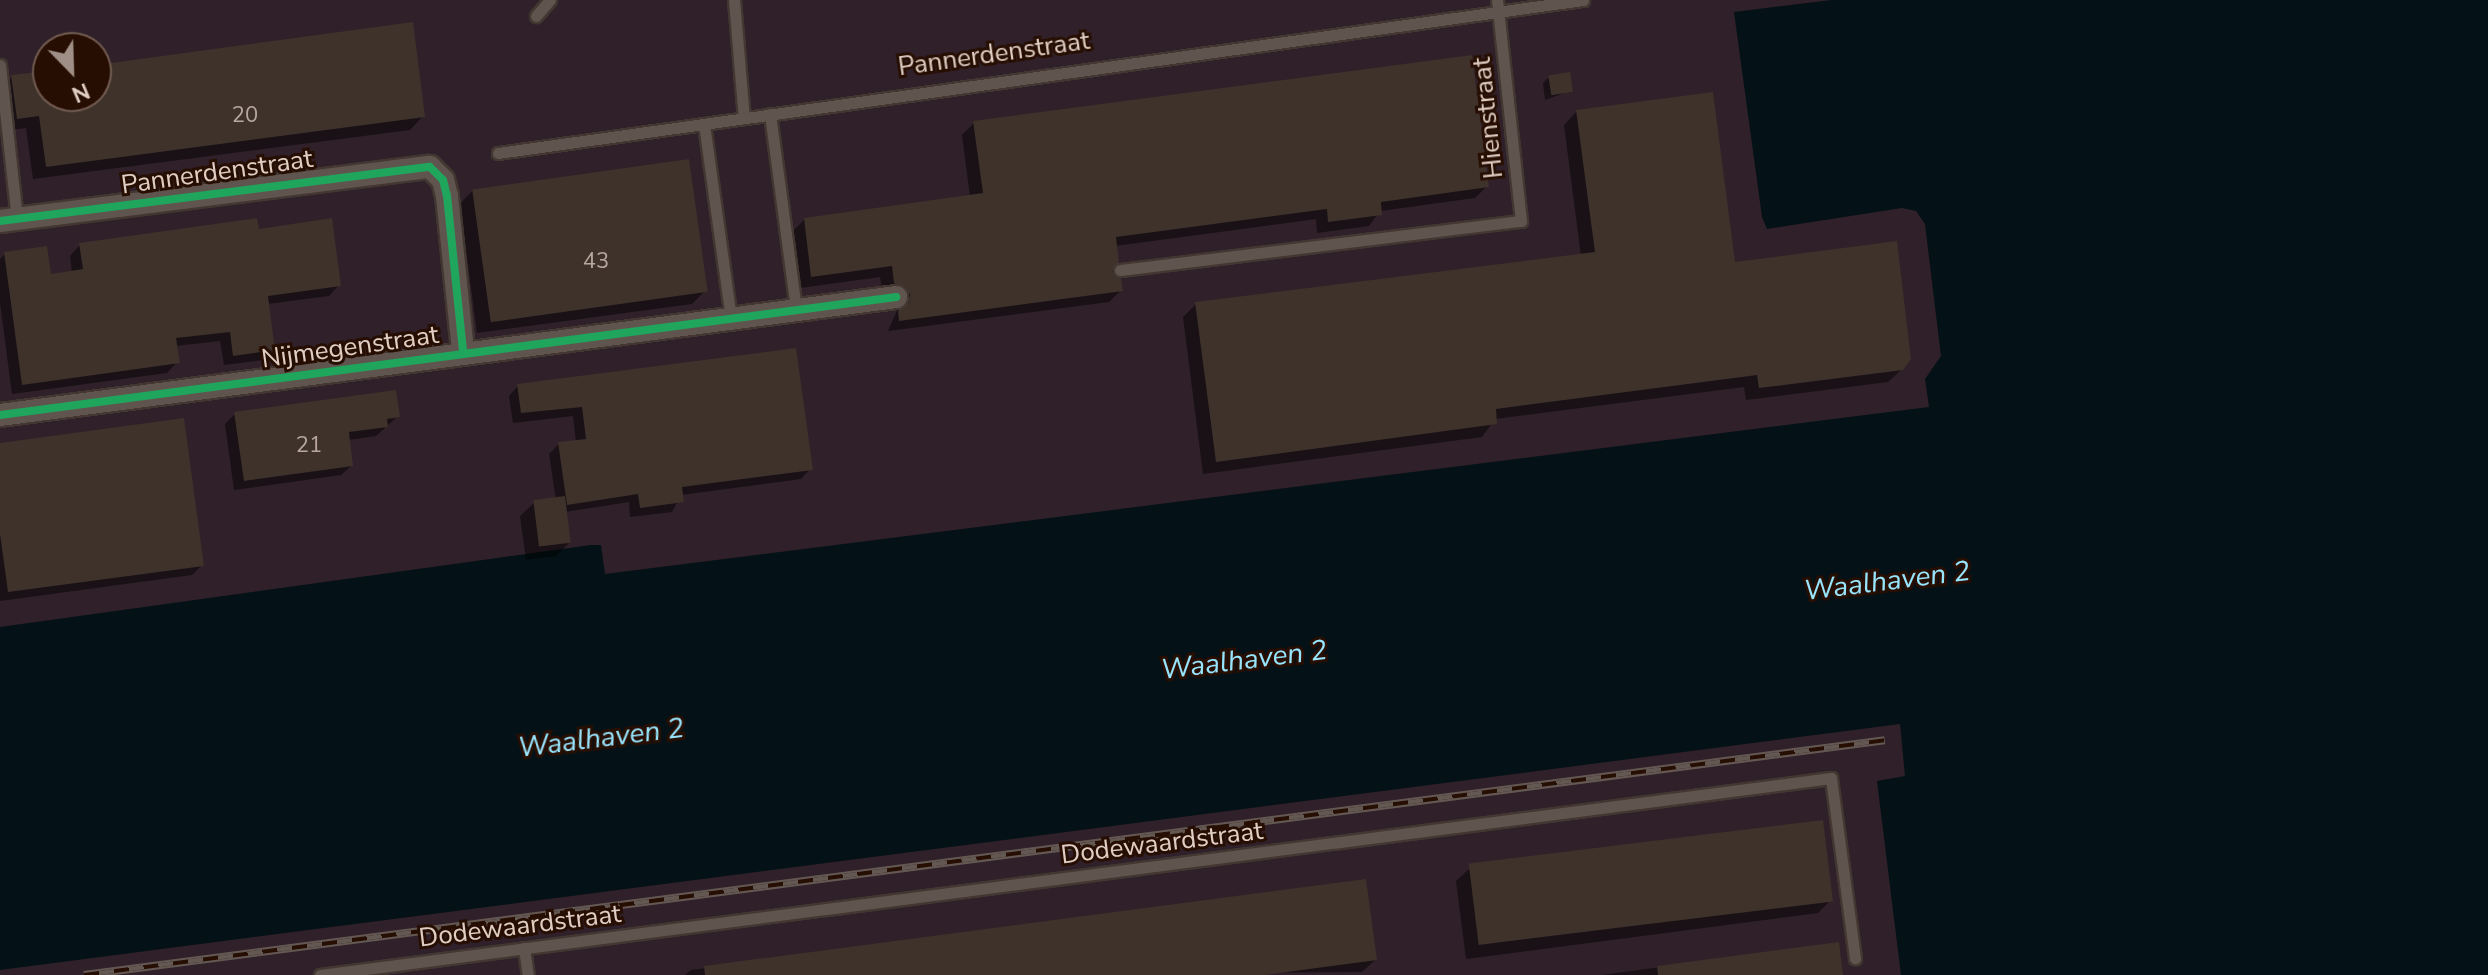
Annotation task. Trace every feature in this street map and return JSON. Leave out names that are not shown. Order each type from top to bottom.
[{"type":"street","name":"Pannerdenstraat","points":[[9,219],[420,165],[438,173],[447,196],[463,352]]},
{"type":"street","name":"Nijmegenstraat","points":[[0,415],[896,297]]},
{"type":"lane","points":[[536,16],[550,0]]},
{"type":"lane","points":[[734,0],[744,118]]},
{"type":"lane","name":"Pannerdenstraat","points":[[498,153],[1498,6],[1583,0]]},
{"type":"lane","name":"Hienstraat","points":[[1120,270],[1521,221],[1498,6]]},
{"type":"lane","points":[[0,65],[9,219]]},
{"type":"lane","points":[[770,114],[796,310]]},
{"type":"lane","points":[[704,124],[731,318]]},
{"type":"lane","name":"Dodewaardstraat","points":[[320,975],[1831,778],[1855,958]]},
{"type":"lane","points":[[524,948],[528,975]]},
{"type":"shaded area","points":[[0,0],[1941,0],[1931,180],[1968,415],[0,660]]},
{"type":"shaded area","points":[[1914,703],[1945,975],[0,975],[0,942]]},
{"type":"water","name":"Waalhaven 2","points":[[1832,0],[2488,0],[2488,975],[1901,975],[1877,781],[1905,776],[1900,724],[0,970],[0,627],[591,545],[601,545],[605,574],[1929,407],[1925,379],[1941,356],[1925,224],[1916,211],[1902,208],[1767,229],[1762,217],[1734,12]]},
{"type":"building","points":[[413,22],[425,117],[46,167],[39,116],[17,119],[11,75],[32,73],[32,112],[112,112],[112,63]]},
{"type":"building","points":[[1472,55],[1489,187],[1381,202],[1382,215],[1328,222],[1327,209],[1116,237],[1119,262],[1112,272],[1121,278],[1123,291],[899,321],[898,311],[909,303],[910,294],[894,283],[892,266],[811,277],[804,218],[983,193],[973,121]]},
{"type":"building","points":[[1570,72],[1573,92],[1551,95],[1548,75]]},
{"type":"building","points":[[1713,92],[1735,262],[1897,241],[1911,359],[1903,370],[1759,388],[1757,375],[1496,409],[1497,424],[1216,462],[1195,302],[1595,252],[1576,110]]},
{"type":"building","points":[[689,159],[708,292],[491,322],[472,189]]},
{"type":"building","points":[[257,218],[259,229],[332,218],[341,286],[268,296],[275,350],[233,356],[230,332],[176,338],[180,363],[22,385],[4,252],[47,246],[51,274],[83,269],[79,243]]},
{"type":"building","points":[[796,348],[813,470],[682,487],[684,502],[640,508],[638,494],[567,505],[558,442],[586,439],[582,407],[521,413],[517,384]]},
{"type":"building","points":[[396,390],[400,417],[387,419],[388,427],[349,432],[353,466],[244,481],[234,412]]},
{"type":"building","points":[[184,418],[204,566],[8,592],[0,534],[0,443]]},
{"type":"building","points":[[565,496],[571,543],[539,547],[533,500]]},
{"type":"building","points":[[1823,820],[1833,901],[1479,945],[1469,864]]},
{"type":"building","points":[[1366,879],[1377,960],[1265,975],[705,975],[704,966]]},
{"type":"building","points":[[1839,942],[1843,975],[1658,975],[1657,966]]},
{"type":"railway","points":[[84,975],[1885,740]]},
{"type":"cycle path","points":[[0,221],[430,167],[443,180],[447,196],[463,352]]},
{"type":"cycle path","points":[[0,415],[896,297]]}]
